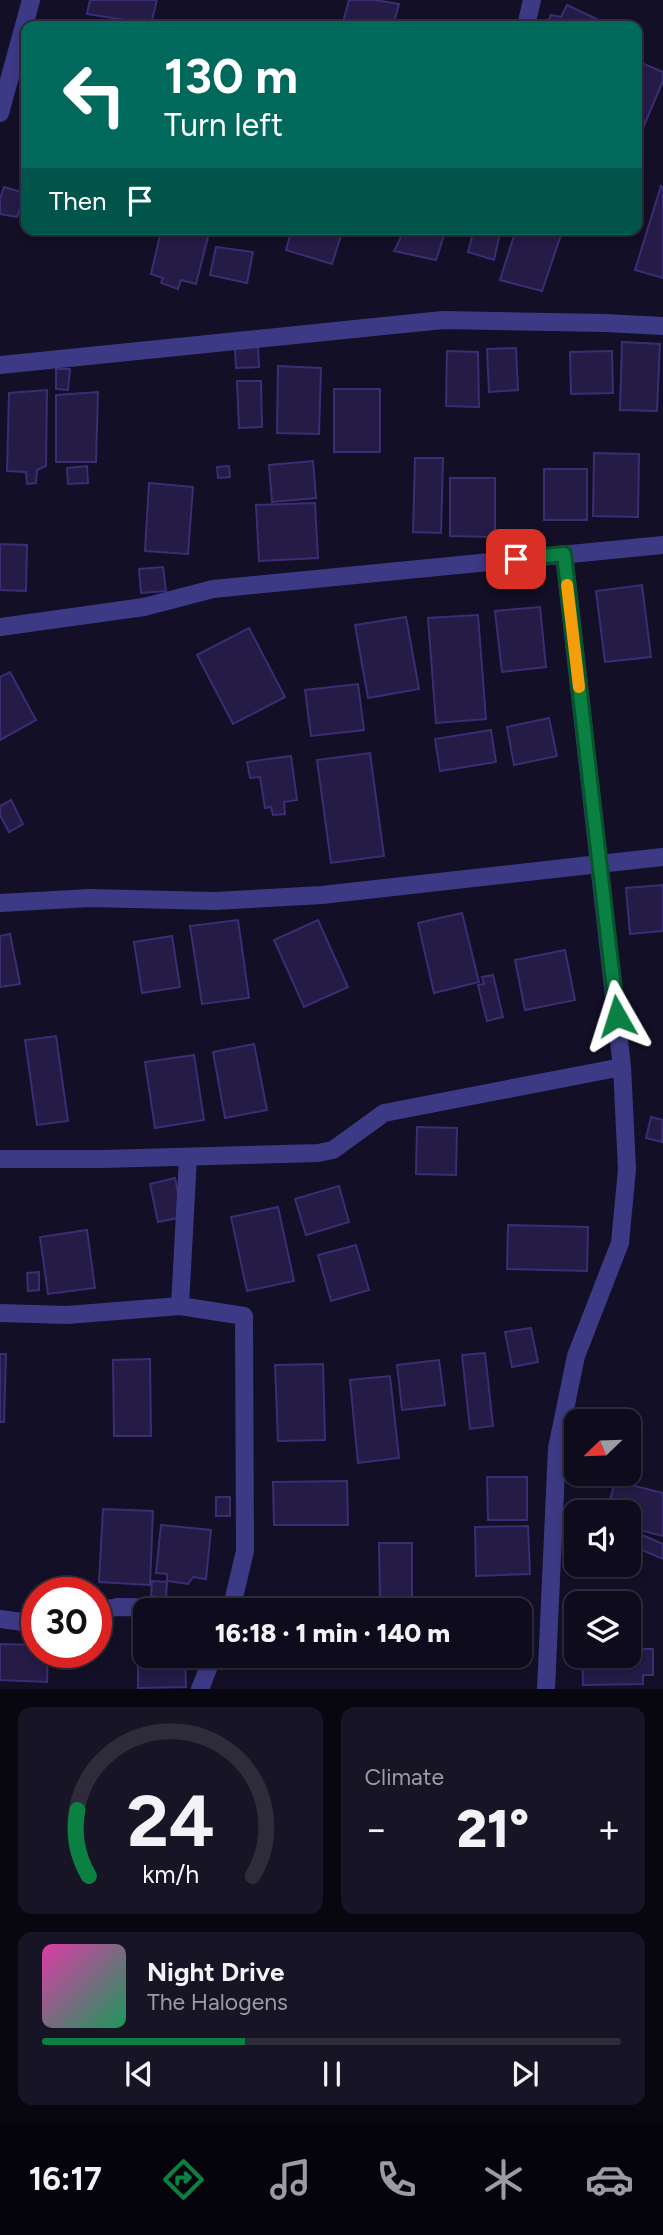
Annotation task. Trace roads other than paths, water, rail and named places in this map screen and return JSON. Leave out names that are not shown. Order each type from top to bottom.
[{"type":"street","points":[[27,21],[31,0]]},
{"type":"street","points":[[527,21],[532,0]]},
{"type":"street","points":[[0,113],[21,44]]},
{"type":"street","points":[[0,365],[443,320],[663,326]]},
{"type":"street","points":[[0,627],[144,607],[213,589],[663,545]]},
{"type":"street","points":[[546,1689],[557,1448],[576,1356],[620,1243],[627,1170],[622,1067],[564,554]]},
{"type":"street","points":[[0,903],[90,898],[215,901],[322,895],[663,857]]},
{"type":"street","points":[[0,1159],[188,1157],[333,1150],[384,1112],[622,1067]]},
{"type":"street","points":[[180,1306],[188,1157]]},
{"type":"street","points":[[0,1313],[67,1315],[180,1306],[244,1316],[245,1551],[234,1598]]},
{"type":"street","points":[[112,1608],[133,1607]]},
{"type":"street","points":[[0,1619],[21,1622]]},
{"type":"street","points":[[200,1689],[208,1668]]}]
